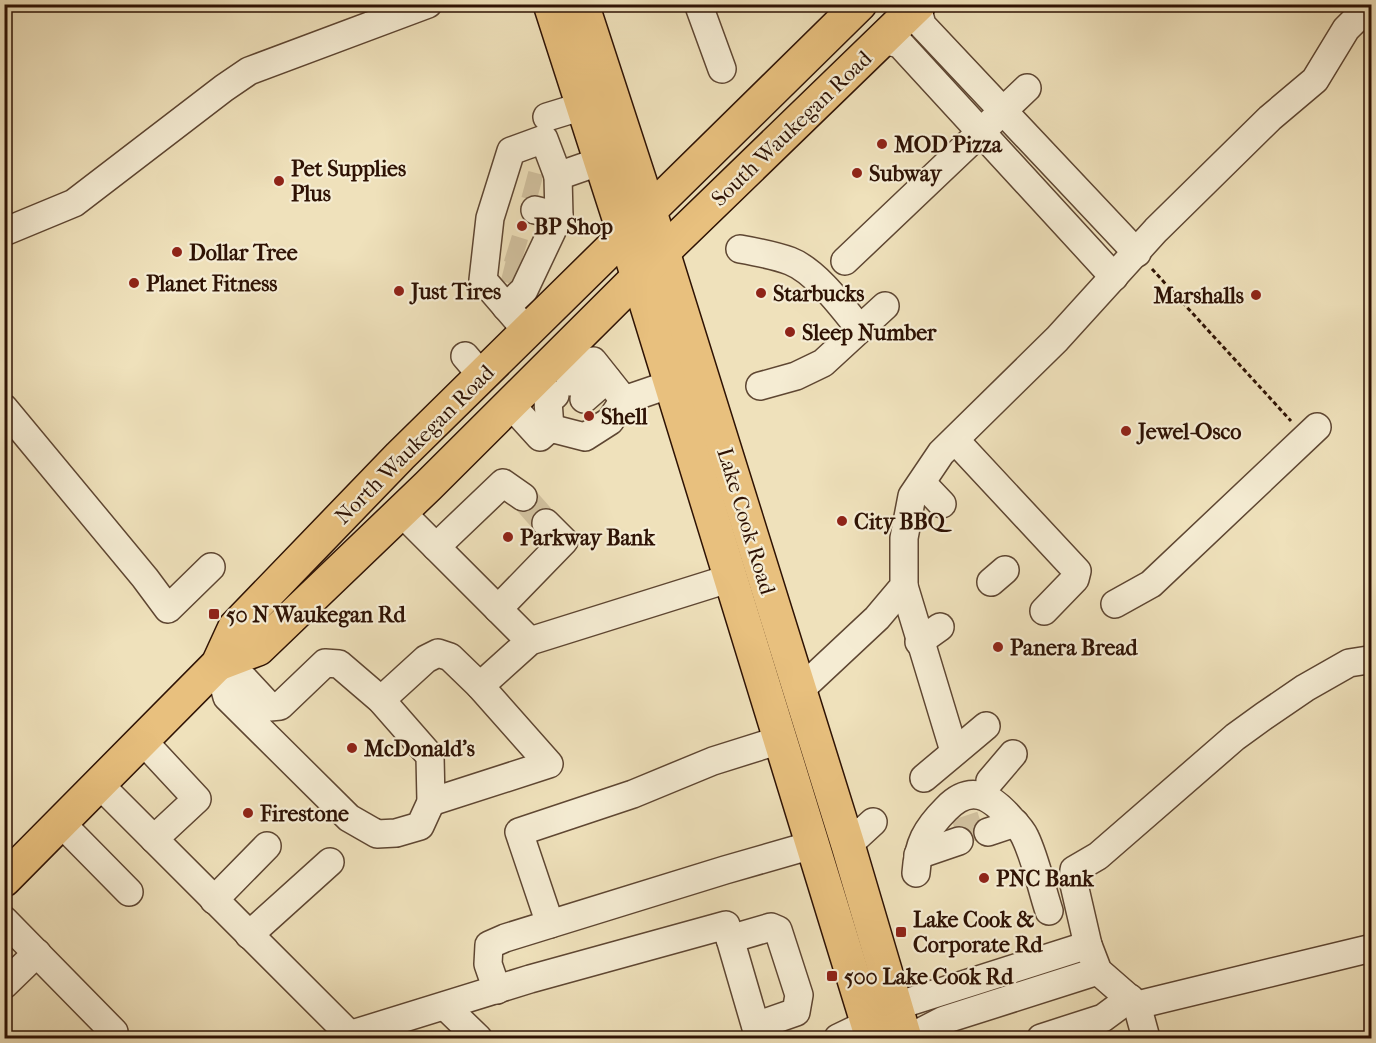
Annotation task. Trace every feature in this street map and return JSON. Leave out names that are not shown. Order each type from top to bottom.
[{"type":"main road","name":"Lake Cook Road","points":[[550,4],[638,277],[870,1031]]},
{"type":"main road","name":"Lake Cook Road","points":[[582,4],[650,210],[800,690],[905,1038]]},
{"type":"main road","name":"South Waukegan Road","points":[[625,236],[860,4]]},
{"type":"main road","name":"South Waukegan Road","points":[[638,277],[918,5]]},
{"type":"main road","name":"North Waukegan Road","points":[[4,880],[218,664],[235,627],[400,456],[473,366],[527,331],[625,236]]},
{"type":"main road","name":"North Waukegan Road","points":[[218,664],[258,649],[401,512],[638,277]]},
{"type":"street","points":[[4,232],[74,203],[249,71],[428,4]]},
{"type":"street","points":[[954,752],[930,635],[904,586],[904,538],[912,496],[941,453],[1057,339],[1156,230],[1270,118],[1315,80],[1346,29],[1371,4]]},
{"type":"street","points":[[918,5],[922,25],[1137,253]]},
{"type":"street","points":[[699,6],[722,69]]},
{"type":"street","points":[[883,40],[900,44],[1114,277]]},
{"type":"street","points":[[845,261],[1027,88]]},
{"type":"street","points":[[547,117],[583,106]]},
{"type":"street","points":[[506,307],[524,290],[512,260],[490,218],[601,161]]},
{"type":"street","points":[[527,331],[483,280],[512,260],[532,195]]},
{"type":"street","points":[[740,249],[792,261],[803,268],[835,299],[860,329]]},
{"type":"street","points":[[760,386],[796,376],[823,363],[885,306]]},
{"type":"street","points":[[510,404],[540,437],[550,428],[570,396],[607,379],[624,400]]},
{"type":"street","points":[[550,428],[585,437],[610,421],[624,400],[671,384]]},
{"type":"street","points":[[4,408],[168,609],[211,567]]},
{"type":"street","points":[[1114,604],[1151,584],[1312,433]]},
{"type":"street","points":[[953,442],[1077,571],[1075,579],[1044,611]]},
{"type":"street","points":[[436,547],[503,483],[523,497]]},
{"type":"street","points":[[922,483],[942,504]]},
{"type":"street","points":[[401,512],[530,641]]},
{"type":"street","points":[[498,609],[564,541],[546,523]]},
{"type":"street","points":[[480,686],[530,641],[730,578]]},
{"type":"street","points":[[800,690],[877,618],[904,586]]},
{"type":"street","points":[[381,700],[426,659],[438,652],[450,657],[480,686],[549,764],[431,802]]},
{"type":"street","points":[[1137,1021],[1098,971],[1088,945],[1073,880],[1074,870],[1098,856],[1235,737],[1264,716],[1305,687],[1349,663],[1368,660]]},
{"type":"street","points":[[325,663],[339,664],[381,700],[430,756],[431,802],[420,826],[396,833],[377,834],[349,818],[227,697],[218,664],[244,680],[270,707],[280,706],[325,663]]},
{"type":"street","points":[[924,777],[986,726]]},
{"type":"street","points":[[550,924],[519,832],[633,794],[713,761],[780,740]]},
{"type":"street","points":[[143,741],[197,799],[154,839]]},
{"type":"street","points":[[990,781],[1013,754]]},
{"type":"street","points":[[99,784],[351,1037],[396,1031],[444,1006],[726,925],[730,939],[757,1032],[796,1012],[799,995],[778,930],[771,927],[730,939]]},
{"type":"street","points":[[956,832],[920,851],[934,821],[951,804],[970,794],[982,795],[997,803],[997,819],[1024,835],[1049,911]]},
{"type":"street","points":[[848,845],[873,822]]},
{"type":"street","points":[[61,823],[129,892]]},
{"type":"street","points":[[496,990],[488,964],[489,945],[550,924],[812,845]]},
{"type":"street","points":[[214,900],[267,846]]},
{"type":"street","points":[[249,935],[330,862]]},
{"type":"street","points":[[4,920],[114,1032],[107,1038]]},
{"type":"street","points":[[838,1038],[870,1031],[896,1006],[1088,945]]},
{"type":"street","points":[[1041,1038],[1103,1018],[1137,1021],[1371,948]]},
{"type":"street","points":[[4,985],[37,953]]},
{"type":"street","points":[[909,1038],[944,1020],[1098,971]]},
{"type":"street","points":[[444,1006],[478,1038]]},
{"type":"path","points":[[1167,285],[1312,433]]},
{"type":"tunnel","points":[[525,184],[540,188]]},
{"type":"tunnel","points":[[508,248],[524,253]]},
{"type":"tunnel","points":[[504,268],[520,272]]},
{"type":"tunnel","points":[[523,497],[546,523]]},
{"type":"tunnel","points":[[956,833],[986,823]]},
{"type":"place","name":"MOD Pizza","points":[[882,144]]},
{"type":"place","name":"Subway","points":[[857,173]]},
{"type":"place","name":"Pet Supplies Plus","points":[[279,181]]},
{"type":"place","name":"BP Shop","points":[[522,226]]},
{"type":"place","name":"Dollar Tree","points":[[177,252]]},
{"type":"place","name":"Planet Fitness","points":[[134,283]]},
{"type":"place","name":"Just Tires","points":[[399,291]]},
{"type":"place","name":"Starbucks","points":[[761,293]]},
{"type":"place","name":"Marshalls","points":[[1256,295]]},
{"type":"place","name":"Sleep Number","points":[[790,332]]},
{"type":"place","name":"Shell","points":[[589,416]]},
{"type":"place","name":"Jewel-Osco","points":[[1126,431]]},
{"type":"place","name":"City BBQ","points":[[842,521]]},
{"type":"place","name":"Parkway Bank","points":[[508,537]]},
{"type":"place","name":"50 N Waukegan Rd","points":[[214,614]]},
{"type":"place","name":"Panera Bread","points":[[998,647]]},
{"type":"place","name":"McDonald's","points":[[352,748]]},
{"type":"place","name":"Firestone","points":[[248,813]]},
{"type":"place","name":"PNC Bank","points":[[984,878]]},
{"type":"place","name":"Lake Cook & Corporate Rd","points":[[901,932]]},
{"type":"place","name":"500 Lake Cook Rd","points":[[832,976]]}]
